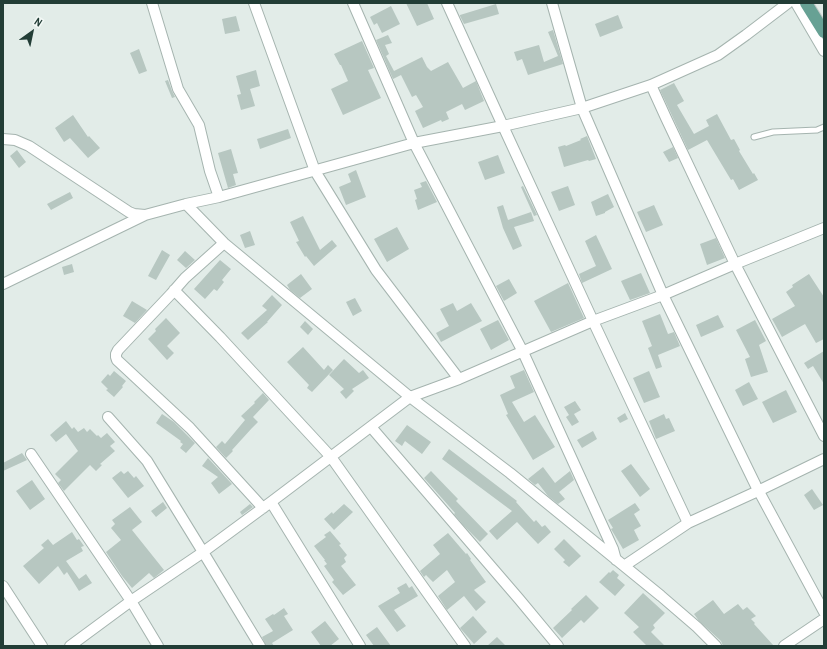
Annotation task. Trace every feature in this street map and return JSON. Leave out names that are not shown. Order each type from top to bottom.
[{"type":"main road","points":[[806,3],[824,32]]},
{"type":"street","points":[[152,3],[178,88],[199,125],[210,171],[219,197]]},
{"type":"street","points":[[254,3],[315,171],[376,270],[459,379]]},
{"type":"street","points":[[353,3],[414,143],[523,352],[620,563]]},
{"type":"street","points":[[447,3],[593,321],[688,523]]},
{"type":"street","points":[[552,3],[582,108],[663,295],[758,491],[824,612]]},
{"type":"street","points":[[3,284],[145,215],[219,197],[414,143],[503,126],[582,108],[651,85],[718,55],[788,3]]},
{"type":"street","points":[[796,3],[824,51]]},
{"type":"street","points":[[651,85],[735,264],[824,436]]},
{"type":"street","points":[[3,139],[15,140],[29,146],[125,210],[134,214],[145,215]]},
{"type":"street","points":[[186,204],[224,243],[410,397],[510,473],[620,563],[685,617],[716,646]]},
{"type":"street","points":[[70,646],[131,601],[203,552],[410,397],[459,379],[593,321],[663,295],[824,228]]},
{"type":"street","points":[[224,243],[185,278],[118,350],[116,354],[117,360],[190,428],[267,505],[360,646]]},
{"type":"street","points":[[174,290],[220,337],[331,457],[465,646]]},
{"type":"street","points":[[108,417],[147,461],[260,646]]},
{"type":"street","points":[[371,427],[558,646]]},
{"type":"street","points":[[31,454],[131,601],[158,646]]},
{"type":"street","points":[[620,563],[688,523],[824,459]]},
{"type":"street","points":[[3,586],[42,646]]},
{"type":"street","points":[[784,646],[824,619]]},
{"type":"lane","points":[[754,137],[773,132],[816,130],[824,127]]},
{"type":"building","points":[[406,3],[427,3],[434,19],[417,26]]},
{"type":"building","points":[[496,4],[499,14],[464,24],[460,16],[460,15]]},
{"type":"building","points":[[391,6],[400,24],[382,33],[377,23],[374,25],[370,17]]},
{"type":"building","points":[[618,15],[623,28],[600,37],[595,24]]},
{"type":"building","points":[[236,16],[240,31],[225,34],[222,19]]},
{"type":"building","points":[[553,30],[563,64],[528,75],[522,59],[517,61],[514,52],[539,45],[544,62],[558,56],[548,32]]},
{"type":"building","points":[[388,35],[392,43],[385,45],[389,54],[386,56],[394,71],[422,57],[427,67],[431,71],[448,62],[463,88],[476,81],[484,101],[465,110],[462,104],[446,112],[449,119],[442,122],[441,120],[423,128],[415,111],[423,107],[416,95],[412,97],[401,75],[393,79],[376,40]]},
{"type":"building","points":[[362,41],[374,68],[368,70],[381,98],[343,115],[331,89],[348,81],[334,54]]},
{"type":"building","points":[[139,49],[147,71],[139,74],[130,53]]},
{"type":"building","points":[[256,70],[260,86],[250,89],[255,106],[241,110],[237,95],[241,94],[236,76]]},
{"type":"building","points":[[168,80],[175,97],[172,98],[165,81]]},
{"type":"building","points":[[674,83],[684,101],[677,105],[694,134],[709,126],[706,120],[717,114],[731,140],[734,139],[740,150],[739,151],[758,180],[739,190],[733,179],[731,180],[707,140],[688,150],[660,90]]},
{"type":"building","points":[[73,115],[88,137],[89,136],[100,148],[88,158],[70,138],[64,142],[55,128]]},
{"type":"building","points":[[288,129],[291,138],[260,149],[257,139]]},
{"type":"building","points":[[587,136],[596,159],[564,167],[558,147],[566,146]]},
{"type":"building","points":[[673,147],[678,158],[669,162],[663,152]]},
{"type":"building","points":[[231,149],[238,173],[233,174],[236,185],[228,188],[218,153]]},
{"type":"building","points":[[17,150],[26,162],[19,168],[10,156]]},
{"type":"building","points":[[498,155],[505,173],[485,180],[478,162]]},
{"type":"building","points":[[356,170],[366,197],[346,205],[339,187],[351,182],[348,174]]},
{"type":"building","points":[[426,181],[437,202],[418,210],[414,190],[422,187],[420,183]]},
{"type":"building","points":[[523,186],[537,215],[534,216],[521,187]]},
{"type":"building","points":[[568,186],[575,205],[559,211],[551,192]]},
{"type":"building","points":[[70,192],[73,198],[51,210],[47,204]]},
{"type":"building","points":[[608,194],[614,207],[605,213],[596,216],[591,202]]},
{"type":"building","points":[[503,205],[508,220],[531,212],[534,221],[514,227],[522,246],[513,250],[503,228],[497,207]]},
{"type":"building","points":[[654,205],[663,225],[646,232],[637,212]]},
{"type":"building","points":[[303,216],[320,250],[332,240],[337,246],[314,266],[306,256],[305,257],[296,242],[299,241],[290,222]]},
{"type":"building","points":[[397,227],[409,249],[387,262],[374,239]]},
{"type":"building","points":[[250,231],[255,245],[245,248],[240,235]]},
{"type":"building","points":[[596,235],[612,269],[582,283],[579,274],[596,266],[585,241]]},
{"type":"building","points":[[716,238],[725,258],[707,265],[700,244]]},
{"type":"building","points":[[162,250],[170,255],[156,280],[148,276]]},
{"type":"building","points":[[185,251],[195,260],[186,268],[177,260]]},
{"type":"building","points":[[220,260],[231,269],[222,280],[224,282],[217,291],[214,289],[205,299],[194,289]]},
{"type":"building","points":[[72,264],[74,272],[64,275],[62,267]]},
{"type":"building","points":[[641,273],[650,293],[630,300],[621,281]]},
{"type":"building","points":[[301,274],[312,289],[300,298],[290,290],[287,285]]},
{"type":"building","points":[[809,274],[824,297],[824,339],[816,343],[805,324],[782,337],[772,319],[795,306],[786,292],[793,287],[792,285]]},
{"type":"building","points":[[509,279],[517,293],[504,301],[496,286]]},
{"type":"building","points":[[568,283],[584,318],[551,332],[534,301]]},
{"type":"building","points":[[272,295],[282,305],[268,322],[248,340],[241,333],[267,310],[262,306]]},
{"type":"building","points":[[355,298],[362,311],[353,316],[346,302]]},
{"type":"building","points":[[132,301],[147,310],[135,323],[123,316]]},
{"type":"building","points":[[453,303],[457,311],[471,303],[482,321],[441,342],[436,333],[449,326],[440,309]]},
{"type":"building","points":[[660,314],[668,334],[674,332],[680,346],[658,355],[662,367],[656,369],[648,348],[652,346],[642,321]]},
{"type":"building","points":[[718,315],[724,327],[701,337],[696,325]]},
{"type":"building","points":[[166,318],[180,333],[167,346],[174,353],[167,360],[148,339]]},
{"type":"building","points":[[498,320],[509,340],[491,350],[480,329]]},
{"type":"building","points":[[755,320],[766,341],[759,345],[768,372],[751,377],[745,359],[750,357],[736,330]]},
{"type":"building","points":[[305,321],[313,329],[308,335],[300,327]]},
{"type":"building","points":[[303,347],[324,370],[328,365],[333,370],[312,392],[307,388],[309,385],[287,362]]},
{"type":"building","points":[[824,351],[824,384],[813,366],[808,369],[804,363]]},
{"type":"building","points":[[344,359],[359,373],[363,370],[369,378],[352,389],[354,391],[346,399],[340,392],[344,389],[329,375]]},
{"type":"building","points":[[524,370],[534,392],[512,402],[524,422],[535,415],[555,447],[533,460],[506,415],[508,414],[500,395],[515,388],[510,376]]},
{"type":"building","points":[[114,371],[126,381],[114,397],[106,390],[108,389],[101,382],[108,374],[110,376]]},
{"type":"building","points":[[649,371],[660,397],[644,403],[633,378]]},
{"type":"building","points":[[749,382],[758,399],[743,406],[735,390]]},
{"type":"building","points":[[786,390],[797,412],[773,423],[762,402]]},
{"type":"building","points":[[263,393],[269,400],[253,417],[258,422],[226,458],[216,447],[222,441],[225,444],[245,420],[241,416]]},
{"type":"building","points":[[575,401],[581,410],[574,414],[579,422],[572,426],[566,417],[569,415],[564,407]]},
{"type":"building","points":[[625,413],[628,419],[620,423],[617,418]]},
{"type":"building","points":[[162,414],[174,422],[195,443],[186,453],[180,448],[183,444],[180,442],[181,441],[156,423]]},
{"type":"building","points":[[664,414],[666,419],[669,418],[675,431],[656,439],[649,421]]},
{"type":"building","points":[[66,421],[72,429],[74,427],[78,432],[84,428],[87,432],[90,429],[101,438],[107,433],[115,442],[110,446],[115,451],[100,464],[102,465],[96,471],[90,465],[64,491],[58,483],[61,480],[55,474],[78,451],[66,434],[56,442],[50,435]]},
{"type":"building","points":[[407,425],[431,442],[422,454],[405,441],[402,446],[395,441]]},
{"type":"building","points":[[593,431],[597,439],[582,448],[577,440]]},
{"type":"building","points":[[449,449],[517,501],[516,502],[534,522],[536,520],[542,527],[545,525],[551,532],[538,544],[517,522],[497,540],[489,531],[512,511],[442,459]]},
{"type":"building","points":[[22,453],[27,460],[3,471],[3,463]]},
{"type":"building","points":[[208,458],[232,484],[219,494],[211,483],[218,477],[202,466]]},
{"type":"building","points":[[631,464],[650,489],[640,497],[621,471]]},
{"type":"building","points":[[543,467],[555,483],[570,471],[574,480],[559,492],[565,499],[558,504],[548,496],[538,483],[535,485],[528,479]]},
{"type":"building","points":[[121,471],[124,474],[128,471],[134,478],[136,476],[144,486],[128,498],[112,478]]},
{"type":"building","points":[[431,471],[458,499],[456,501],[488,534],[480,542],[464,526],[454,514],[455,513],[424,478]]},
{"type":"building","points":[[32,480],[45,499],[30,510],[16,491]]},
{"type":"building","points":[[812,489],[823,505],[814,510],[804,495]]},
{"type":"building","points":[[163,502],[167,508],[156,517],[151,511]]},
{"type":"building","points":[[635,503],[640,510],[634,514],[641,526],[634,530],[639,540],[623,549],[611,529],[613,528],[608,520]]},
{"type":"building","points":[[250,504],[253,507],[242,515],[240,512]]},
{"type":"building","points":[[344,504],[353,512],[334,530],[324,519],[332,512],[333,514]]},
{"type":"building","points":[[130,507],[142,522],[132,530],[164,570],[154,578],[149,573],[132,588],[106,552],[121,540],[111,528],[115,524],[112,520]]},
{"type":"building","points":[[330,531],[341,544],[339,545],[347,555],[344,558],[346,562],[341,566],[356,585],[343,595],[332,582],[334,580],[324,566],[327,564],[325,560],[314,546],[326,537],[324,535]]},
{"type":"building","points":[[72,532],[77,540],[79,539],[84,546],[81,547],[83,551],[66,561],[79,579],[86,574],[92,583],[79,591],[67,572],[64,575],[58,566],[39,584],[23,566],[44,548],[41,545],[48,539],[53,545]]},
{"type":"building","points":[[448,533],[466,554],[467,553],[471,559],[470,560],[486,582],[474,590],[486,602],[476,611],[464,596],[447,610],[438,596],[455,582],[447,570],[433,582],[426,575],[424,577],[420,571],[440,554],[433,545]]},
{"type":"building","points":[[564,539],[581,556],[569,567],[563,562],[565,560],[554,549]]},
{"type":"building","points":[[613,570],[619,575],[617,578],[625,585],[615,596],[599,582]]},
{"type":"building","points":[[406,583],[409,588],[412,586],[418,596],[394,610],[406,626],[397,632],[378,606],[400,593],[397,588]]},
{"type":"building","points":[[643,593],[665,613],[653,625],[655,628],[651,632],[665,646],[647,646],[633,632],[639,627],[624,613]]},
{"type":"building","points":[[586,595],[599,608],[584,623],[581,620],[562,638],[553,628]]},
{"type":"building","points":[[713,600],[724,614],[738,604],[743,610],[747,607],[756,616],[751,619],[755,623],[754,624],[774,646],[723,646],[721,641],[699,621],[694,614]]},
{"type":"building","points":[[284,608],[288,614],[284,616],[293,630],[272,643],[274,646],[266,646],[262,637],[273,631],[265,619]]},
{"type":"building","points":[[473,616],[487,632],[474,644],[460,628]]},
{"type":"building","points":[[325,621],[339,639],[330,646],[321,646],[311,632]]},
{"type":"building","points":[[377,627],[391,646],[374,646],[366,635]]},
{"type":"building","points":[[497,637],[506,646],[487,646]]}]
